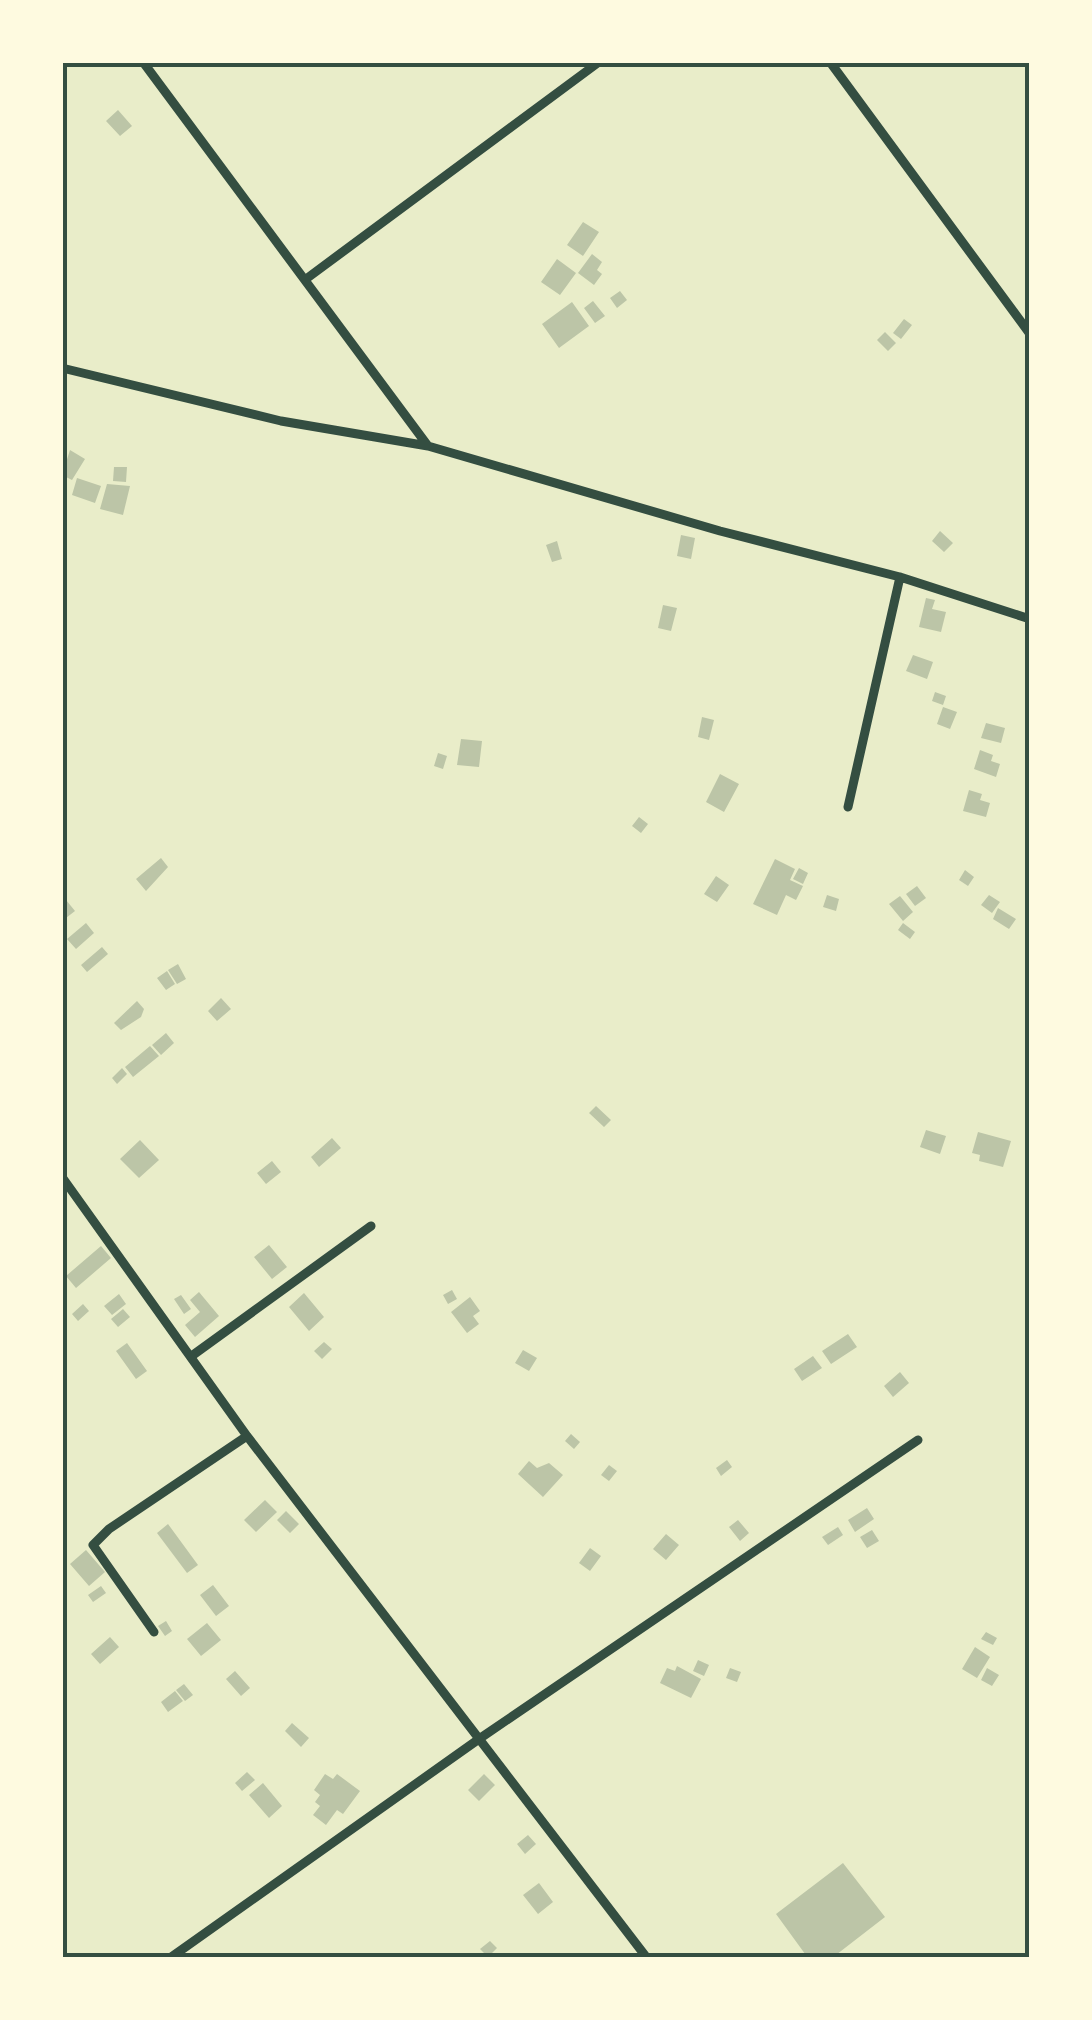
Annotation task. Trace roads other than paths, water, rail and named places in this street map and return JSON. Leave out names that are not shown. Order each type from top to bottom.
[{"type":"street","points":[[142,62],[428,446]]},
{"type":"street","points":[[306,279],[599,62]]},
{"type":"street","points":[[830,62],[1030,334]]},
{"type":"street","points":[[62,368],[281,421],[428,446],[720,531],[900,576],[1030,619]]},
{"type":"street","points":[[848,807],[900,576]]},
{"type":"street","points":[[62,1177],[193,1355],[247,1436],[647,1958]]},
{"type":"street","points":[[193,1355],[371,1226]]},
{"type":"street","points":[[154,1632],[93,1545],[109,1529],[247,1436]]},
{"type":"street","points":[[170,1958],[479,1739],[918,1440]]}]
